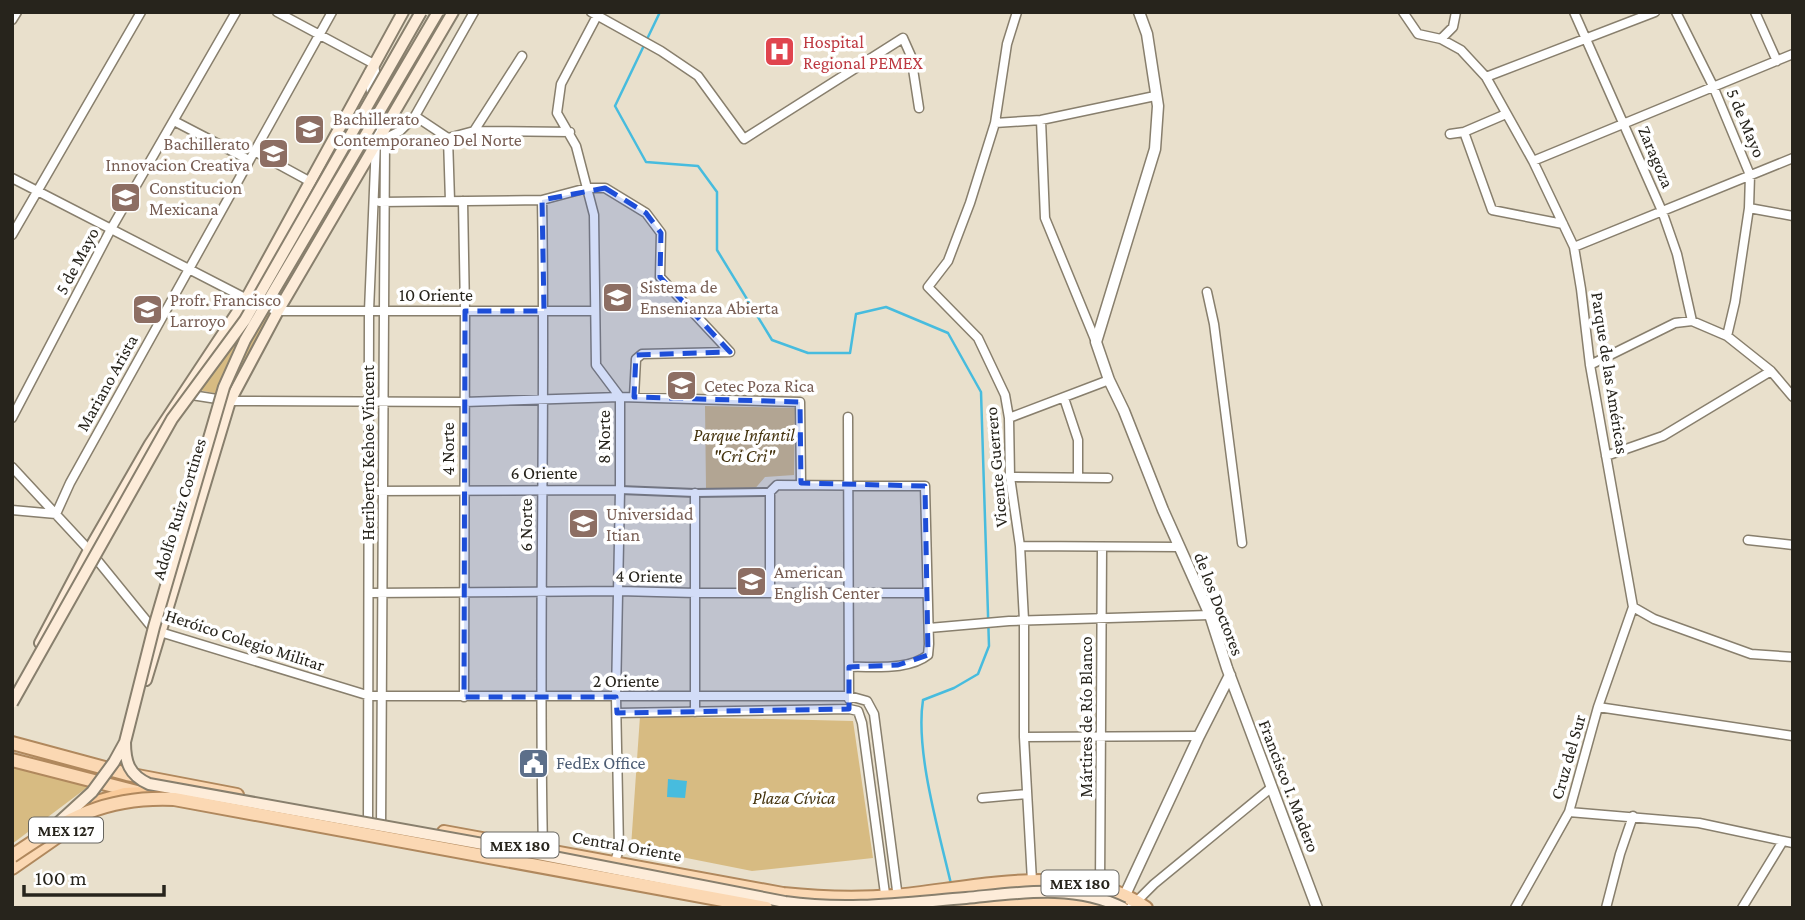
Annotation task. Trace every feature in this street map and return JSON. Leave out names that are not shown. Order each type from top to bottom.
[{"type":"highway","points":[[97,803],[125,795],[145,793]]},
{"type":"main road","points":[[12,696],[89,550],[182,394],[246,299],[403,12]]},
{"type":"main road","points":[[12,703],[172,419],[245,320],[421,12]]},
{"type":"main road","points":[[438,12],[245,340],[224,387],[154,627],[125,742],[125,757],[130,769],[138,779],[149,784],[825,908],[1049,891],[1085,894],[1132,904]]},
{"type":"main road","name":"Adolfo Ruiz Cortines","points":[[115,786],[230,401],[278,311],[453,12]]},
{"type":"main road","points":[[45,834],[92,792],[125,742]]},
{"type":"main road","name":"MEX 180","points":[[12,743],[119,772]]},
{"type":"main road","name":"MEX 180","points":[[12,760],[221,813],[737,908]]},
{"type":"main road","name":"Central Oriente","points":[[119,772],[783,894],[892,902],[923,893],[1032,881]]},
{"type":"main road","name":"MEX 127","points":[[12,868],[58,836],[115,786]]},
{"type":"main road","points":[[12,856],[79,815],[105,805],[146,798],[174,799],[766,908]]},
{"type":"main road","name":"MEX 180","points":[[1032,881],[1100,886],[1132,904]]},
{"type":"main road","points":[[952,908],[1042,900],[1071,901],[1101,908]]},
{"type":"main road","name":"MEX 180","points":[[1022,908],[1071,908]]},
{"type":"street","points":[[12,20],[17,12]]},
{"type":"street","points":[[12,235],[141,12]]},
{"type":"street","name":"5 de Mayo","points":[[12,418],[111,229],[236,12]]},
{"type":"street","points":[[277,12],[320,35],[372,69]]},
{"type":"street","name":"Mariano Arista","points":[[56,514],[70,483],[332,12]]},
{"type":"street","name":"Adolfo Ruiz Cortines","points":[[382,136],[400,131],[415,116],[474,12]]},
{"type":"street","name":"Vicente Guerrero","points":[[1017,12],[1007,44],[995,123],[970,203],[948,261],[926,289],[978,338],[1005,395],[1009,418],[1010,477],[1020,546],[1024,620],[1024,737],[1032,881]]},
{"type":"street","points":[[1096,342],[1155,149],[1158,121],[1147,34],[1139,12]]},
{"type":"street","name":"Parque de las Américas","points":[[1403,12],[1418,34],[1441,39],[1461,50],[1486,77],[1533,161],[1574,247],[1590,365],[1633,607]]},
{"type":"street","points":[[1441,39],[1453,27],[1457,12]]},
{"type":"street","name":"Zaragoza","points":[[1574,12],[1662,211],[1676,254],[1692,321]]},
{"type":"street","points":[[1486,77],[1655,12]]},
{"type":"street","name":"5 de Mayo","points":[[1676,12],[1713,86],[1750,175],[1749,208],[1735,302],[1727,336]]},
{"type":"street","points":[[1755,12],[1777,61]]},
{"type":"street","points":[[596,13],[698,76],[744,139],[903,38],[911,56],[919,108]]},
{"type":"street","name":"8 Norte","points":[[596,13],[561,85],[557,113],[576,146],[594,215],[596,365],[620,397],[621,490],[616,697],[619,849],[607,885]]},
{"type":"street","points":[[1533,161],[1793,54]]},
{"type":"street","points":[[474,131],[522,56]]},
{"type":"street","name":"Heriberto Kehoe Vincent","points":[[368,840],[375,820],[383,697],[384,593],[384,202],[382,136],[372,69]]},
{"type":"street","name":"Heriberto Kehoe Vincent","points":[[372,69],[382,136],[374,201],[369,311],[370,696],[375,820],[381,842]]},
{"type":"street","points":[[995,123],[1041,120],[1155,96]]},
{"type":"street","points":[[1450,134],[1464,132],[1506,114]]},
{"type":"street","points":[[415,116],[448,138],[474,131],[570,132]]},
{"type":"street","name":"de los Doctores","points":[[1041,120],[1045,218],[1109,380],[1125,411],[1210,615],[1230,675],[1199,736],[1132,904],[1114,908]]},
{"type":"street","points":[[174,121],[249,160]]},
{"type":"street","points":[[1464,132],[1492,210],[1563,224]]},
{"type":"street","points":[[448,138],[450,201]]},
{"type":"street","points":[[254,151],[309,181]]},
{"type":"street","points":[[1574,247],[1793,159]]},
{"type":"street","points":[[12,178],[246,299],[278,311]]},
{"type":"street","points":[[374,201],[542,200],[587,188],[605,188],[646,214],[661,233],[660,277],[730,352],[642,354],[636,359],[634,397]]},
{"type":"street","name":"6 Norte","points":[[542,200],[542,849]]},
{"type":"street","name":"4 Norte","points":[[463,201],[464,696]]},
{"type":"street","points":[[1749,208],[1793,216]]},
{"type":"street","points":[[1207,292],[1214,324],[1242,543]]},
{"type":"street","name":"10 Oriente","points":[[278,311],[595,310]]},
{"type":"street","points":[[1590,365],[1675,323],[1692,321],[1727,336],[1771,371],[1793,397]]},
{"type":"street","points":[[1606,456],[1663,436],[1771,371]]},
{"type":"street","points":[[1009,418],[1109,380]]},
{"type":"street","points":[[182,394],[230,401],[464,402],[634,397],[800,402],[801,483]]},
{"type":"street","points":[[1063,398],[1078,440],[1077,477]]},
{"type":"street","points":[[848,417],[849,696],[862,723],[892,902]]},
{"type":"street","name":"Heróico Colegio Militar","points":[[12,467],[89,550],[150,625],[160,632],[370,696],[383,697]]},
{"type":"street","points":[[1010,477],[1108,478]]},
{"type":"street","name":"6 Oriente","points":[[370,491],[541,488],[695,493],[770,492],[778,485],[801,483],[925,486],[926,593]]},
{"type":"street","points":[[770,492],[770,592]]},
{"type":"street","points":[[695,493],[695,712]]},
{"type":"street","points":[[12,510],[56,514]]},
{"type":"street","points":[[1748,541],[1793,545]]},
{"type":"street","points":[[1020,546],[1180,547]]},
{"type":"street","name":"Mártires de Río Blanco","points":[[1100,886],[1103,736],[1102,547]]},
{"type":"street","name":"4 Oriente","points":[[370,593],[926,593]]},
{"type":"street","points":[[849,667],[898,666],[928,655],[926,593]]},
{"type":"street","points":[[1633,607],[1654,620],[1751,654],[1793,657]]},
{"type":"street","name":"Cruz del Sur","points":[[1519,906],[1569,812],[1598,707],[1633,607]]},
{"type":"street","points":[[929,628],[1024,620],[1210,615]]},
{"type":"street","name":"Francisco I. Madero","points":[[1230,675],[1317,908]]},
{"type":"street","name":"2 Oriente","points":[[383,697],[849,696],[867,701],[874,714],[883,785]]},
{"type":"street","points":[[1598,707],[1793,736]]},
{"type":"street","name":"2 Oriente","points":[[617,713],[854,710]]},
{"type":"street","points":[[1024,737],[1199,736]]},
{"type":"street","points":[[871,787],[883,785],[892,902]]},
{"type":"street","points":[[1132,904],[1272,787]]},
{"type":"street","points":[[982,798],[1027,794]]},
{"type":"street","points":[[1569,812],[1699,823],[1793,843]]},
{"type":"street","points":[[1606,908],[1633,816]]},
{"type":"street","points":[[1742,908],[1783,841]]},
{"type":"highlighted area","points":[[605,188],[646,213],[661,233],[660,277],[730,352],[636,355],[634,397],[800,402],[801,483],[925,486],[928,655],[898,665],[849,667],[849,709],[617,713],[616,697],[464,697],[465,311],[544,311],[542,200]]},
{"type":"green space","points":[[367,106],[365,146],[254,343],[230,396],[193,389],[261,279],[266,281]]},
{"type":"green space","name":"Parque Infantil \"Cri Cri\"","points":[[705,406],[795,408],[794,475],[765,477],[752,492],[706,488]]},
{"type":"green space","name":"Plaza Cívica","points":[[640,716],[853,721],[873,858],[752,871],[631,847]]},
{"type":"green space","points":[[12,767],[89,786],[12,844]]},
{"type":"water","points":[[668,779],[687,781],[685,798],[667,797]]},
{"type":"waterway","points":[[660,12],[615,106],[646,162],[698,166],[717,192],[717,250],[772,340],[808,353],[850,353],[856,314],[886,307],[948,333],[981,392],[989,646],[978,674],[954,688],[923,700],[921,720],[925,767],[951,884]]},
{"type":"place","name":"Hospital Regional PEMEX","points":[[780,52]]},
{"type":"place","name":"Bachillerato Contemporaneo Del Norte","points":[[310,129]]},
{"type":"place","name":"Bachillerato Innovacion Creativa","points":[[273,154]]},
{"type":"place","name":"Constitucion Mexicana","points":[[126,198]]},
{"type":"place","name":"Sistema de Ensenianza Abierta","points":[[617,297]]},
{"type":"place","name":"Profr. Francisco Larroyo","points":[[147,310]]},
{"type":"place","name":"Cetec Poza Rica","points":[[681,386]]},
{"type":"place","name":"Universidad Itian","points":[[583,524]]},
{"type":"place","name":"American English Center","points":[[751,582]]},
{"type":"place","name":"FedEx Office","points":[[533,763]]}]
